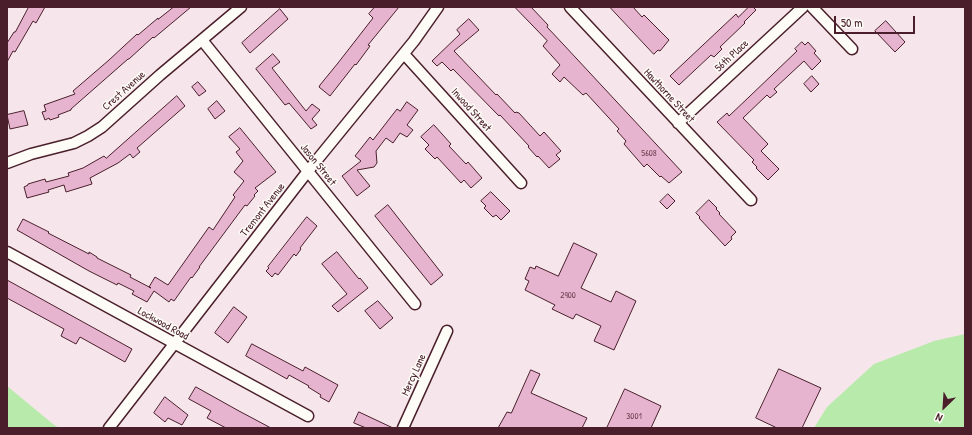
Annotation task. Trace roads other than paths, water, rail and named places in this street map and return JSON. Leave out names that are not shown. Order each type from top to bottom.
[{"type":"street","name":"Crest Avenue","points":[[7,163],[31,154],[74,143],[102,127],[241,7]]},
{"type":"street","name":"Tremont Avenue","points":[[109,428],[308,172],[404,54],[438,7]]},
{"type":"street","name":"Hawthorne Street","points":[[570,7],[751,200]]},
{"type":"street","name":"56th Place","points":[[678,123],[803,7]]},
{"type":"street","points":[[812,7],[852,49]]},
{"type":"street","name":"Jason Street","points":[[202,40],[415,304]]},
{"type":"street","name":"Inwood Street","points":[[404,54],[521,183]]},
{"type":"street","name":"Lockwood Road","points":[[7,252],[308,416]]},
{"type":"street","name":"Mercy Lane","points":[[403,428],[447,331]]}]
